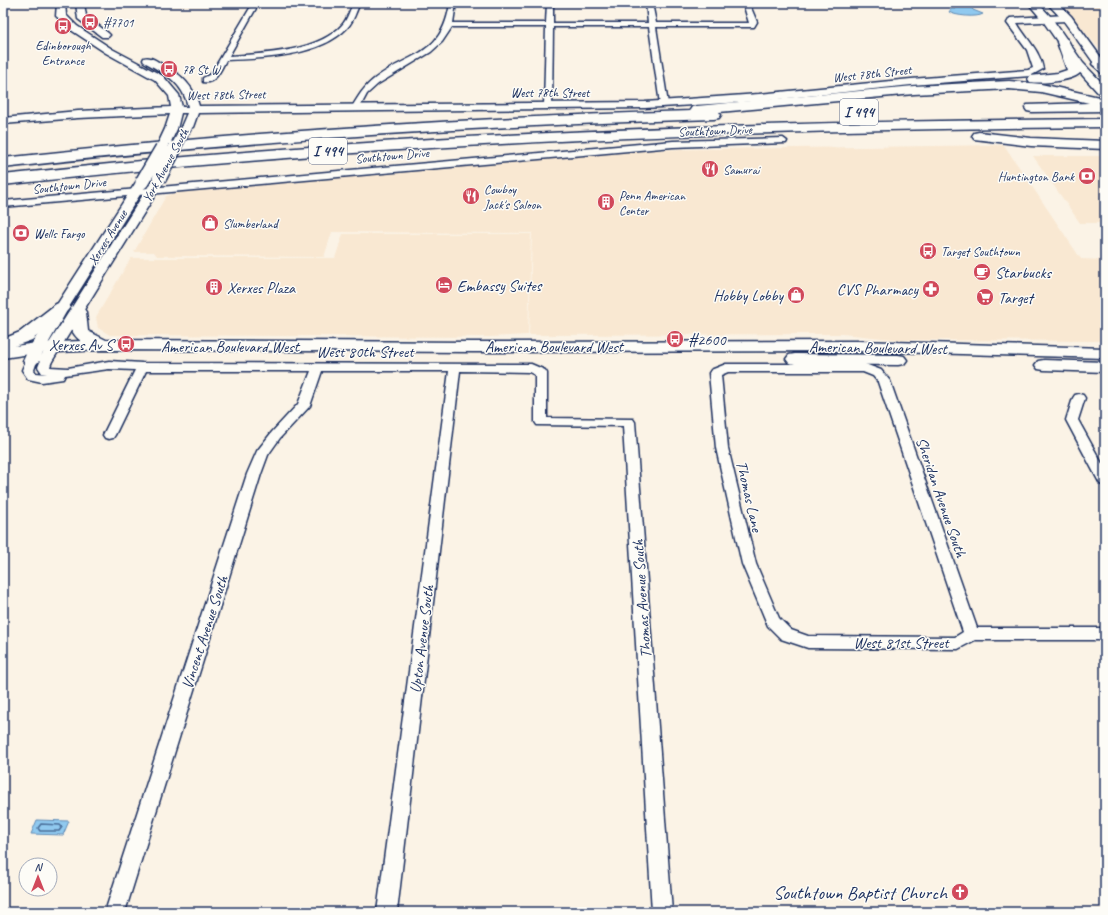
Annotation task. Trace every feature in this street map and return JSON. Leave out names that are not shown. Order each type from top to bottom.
[{"type":"highway","points":[[982,86],[1010,81],[1060,77],[1074,72],[1072,62],[1066,52],[1063,42]]},
{"type":"highway","points":[[612,118],[914,90],[982,86],[1025,86],[1104,96]]},
{"type":"highway","points":[[1017,108],[1105,107]]},
{"type":"highway","name":"I 494","points":[[3,162],[128,149],[362,131],[612,118],[811,113]]},
{"type":"highway","name":"I 494","points":[[3,180],[85,170],[208,159],[368,148],[654,132],[808,127],[1105,123]]},
{"type":"highway","points":[[1068,142],[1086,138],[1105,126]]},
{"type":"highway","points":[[654,132],[846,135],[937,133],[1105,145]]},
{"type":"main road","points":[[1033,3],[1046,17],[1079,65],[1104,96]]},
{"type":"main road","points":[[1052,3],[1065,16],[1103,68]]},
{"type":"main road","points":[[3,345],[26,336],[70,310],[77,327],[84,336],[104,345]]},
{"type":"main road","name":"American Boulevard West","points":[[3,365],[42,354],[104,345],[550,352],[894,360],[1105,367]]},
{"type":"main road","name":"American Boulevard West","points":[[3,353],[109,357],[550,352],[858,346],[1105,353]]},
{"type":"street","name":"York Avenue South","points":[[61,3],[61,16],[74,28],[109,51],[159,78],[174,95],[177,109]]},
{"type":"street","points":[[80,3],[81,17],[94,28],[114,40]]},
{"type":"street","points":[[206,80],[214,75],[256,3]]},
{"type":"street","points":[[224,58],[276,54],[320,42],[331,37],[345,26],[357,3]]},
{"type":"street","points":[[356,107],[364,91],[372,83],[424,53],[442,37],[449,25],[454,3]]},
{"type":"street","points":[[548,107],[550,3]]},
{"type":"street","points":[[649,3],[664,104]]},
{"type":"street","points":[[449,25],[751,25],[753,22],[746,3]]},
{"type":"street","name":"West 78th Street","points":[[3,120],[105,112],[177,109],[548,107],[664,104],[859,89],[940,79],[1030,73],[1038,69],[1038,63],[1031,50],[1012,23],[1013,20],[1065,16]]},
{"type":"street","name":"York Avenue South","points":[[140,55],[172,73],[185,86],[192,100],[194,109],[187,127],[147,185]]},
{"type":"street","name":"Xerxes Avenue","points":[[42,354],[70,310],[100,249],[147,185],[171,129],[177,109]]},
{"type":"street","name":"Southtown Drive","points":[[3,204],[147,185],[674,144],[783,142]]},
{"type":"street","name":"West 80th Street","points":[[42,354],[28,370],[32,376],[42,378],[59,376],[68,372],[109,365],[142,367],[531,368],[541,373]]},
{"type":"street","name":"West 80th Street","points":[[42,354],[44,367],[46,370],[68,372]]},
{"type":"street","points":[[109,435],[142,367]]},
{"type":"street","name":"Vincent Avenue South","points":[[115,912],[254,474],[262,454],[276,435],[304,406],[318,367]]},
{"type":"street","name":"Upton Avenue South","points":[[387,912],[455,367]]},
{"type":"street","name":"Sheridan Avenue South","points":[[715,373],[726,368],[865,368],[877,373],[884,382],[972,634]]},
{"type":"street","name":"Thomas Avenue South","points":[[541,373],[541,422],[629,422],[662,912]]},
{"type":"street","name":"Thomas Lane","points":[[715,373],[722,448],[739,524],[749,564],[773,622]]},
{"type":"street","points":[[1079,398],[1072,420],[1105,481]]},
{"type":"street","name":"West 81st Street","points":[[773,622],[786,635],[808,642],[958,643],[972,634],[1105,634]]},
{"type":"shaded area","points":[[1058,3],[1105,3],[1105,56],[1072,16]]},
{"type":"shaded area","points":[[1004,145],[1081,259],[1105,260],[1105,341],[903,340],[842,334],[529,335],[532,233],[332,232],[324,257],[157,256],[154,252],[134,252],[166,196],[180,191],[640,150]]},
{"type":"shaded area","points":[[1033,156],[1105,156],[1105,223],[1080,223]]},
{"type":"shaded area","points":[[343,234],[531,234],[528,335],[489,337],[110,335],[98,328],[96,317],[131,258],[335,258]]},
{"type":"water","points":[[964,5],[983,14],[966,16],[956,15],[949,12],[951,9],[956,9],[957,6]]},
{"type":"water","points":[[37,820],[69,821],[63,835],[31,834]]},
{"type":"place","name":"#7701","points":[[90,22]]},
{"type":"place","name":"Edinborough Entrance","points":[[63,26]]},
{"type":"place","name":"78 St W","points":[[169,69]]},
{"type":"place","name":"Samurai","points":[[710,169]]},
{"type":"place","name":"Huntington Bank","points":[[1087,176]]},
{"type":"place","name":"Cowboy Jack's Saloon","points":[[471,196]]},
{"type":"place","name":"Penn American Center","points":[[606,202]]},
{"type":"place","name":"Slumberland","points":[[210,223]]},
{"type":"place","name":"Wells Fargo","points":[[21,233]]},
{"type":"place","name":"Target Southtown","points":[[928,251]]},
{"type":"place","name":"Starbucks","points":[[982,272]]},
{"type":"place","name":"Embassy Suites","points":[[444,285]]},
{"type":"place","name":"Xerxes Plaza","points":[[214,287]]},
{"type":"place","name":"CVS Pharmacy","points":[[931,289]]},
{"type":"place","name":"Hobby Lobby","points":[[796,295]]},
{"type":"place","name":"Target","points":[[985,297]]},
{"type":"place","name":"#2600","points":[[675,339]]},
{"type":"place","name":"Xerxes Av S","points":[[126,344]]},
{"type":"place","name":"Southtown Baptist Church","points":[[960,892]]}]
